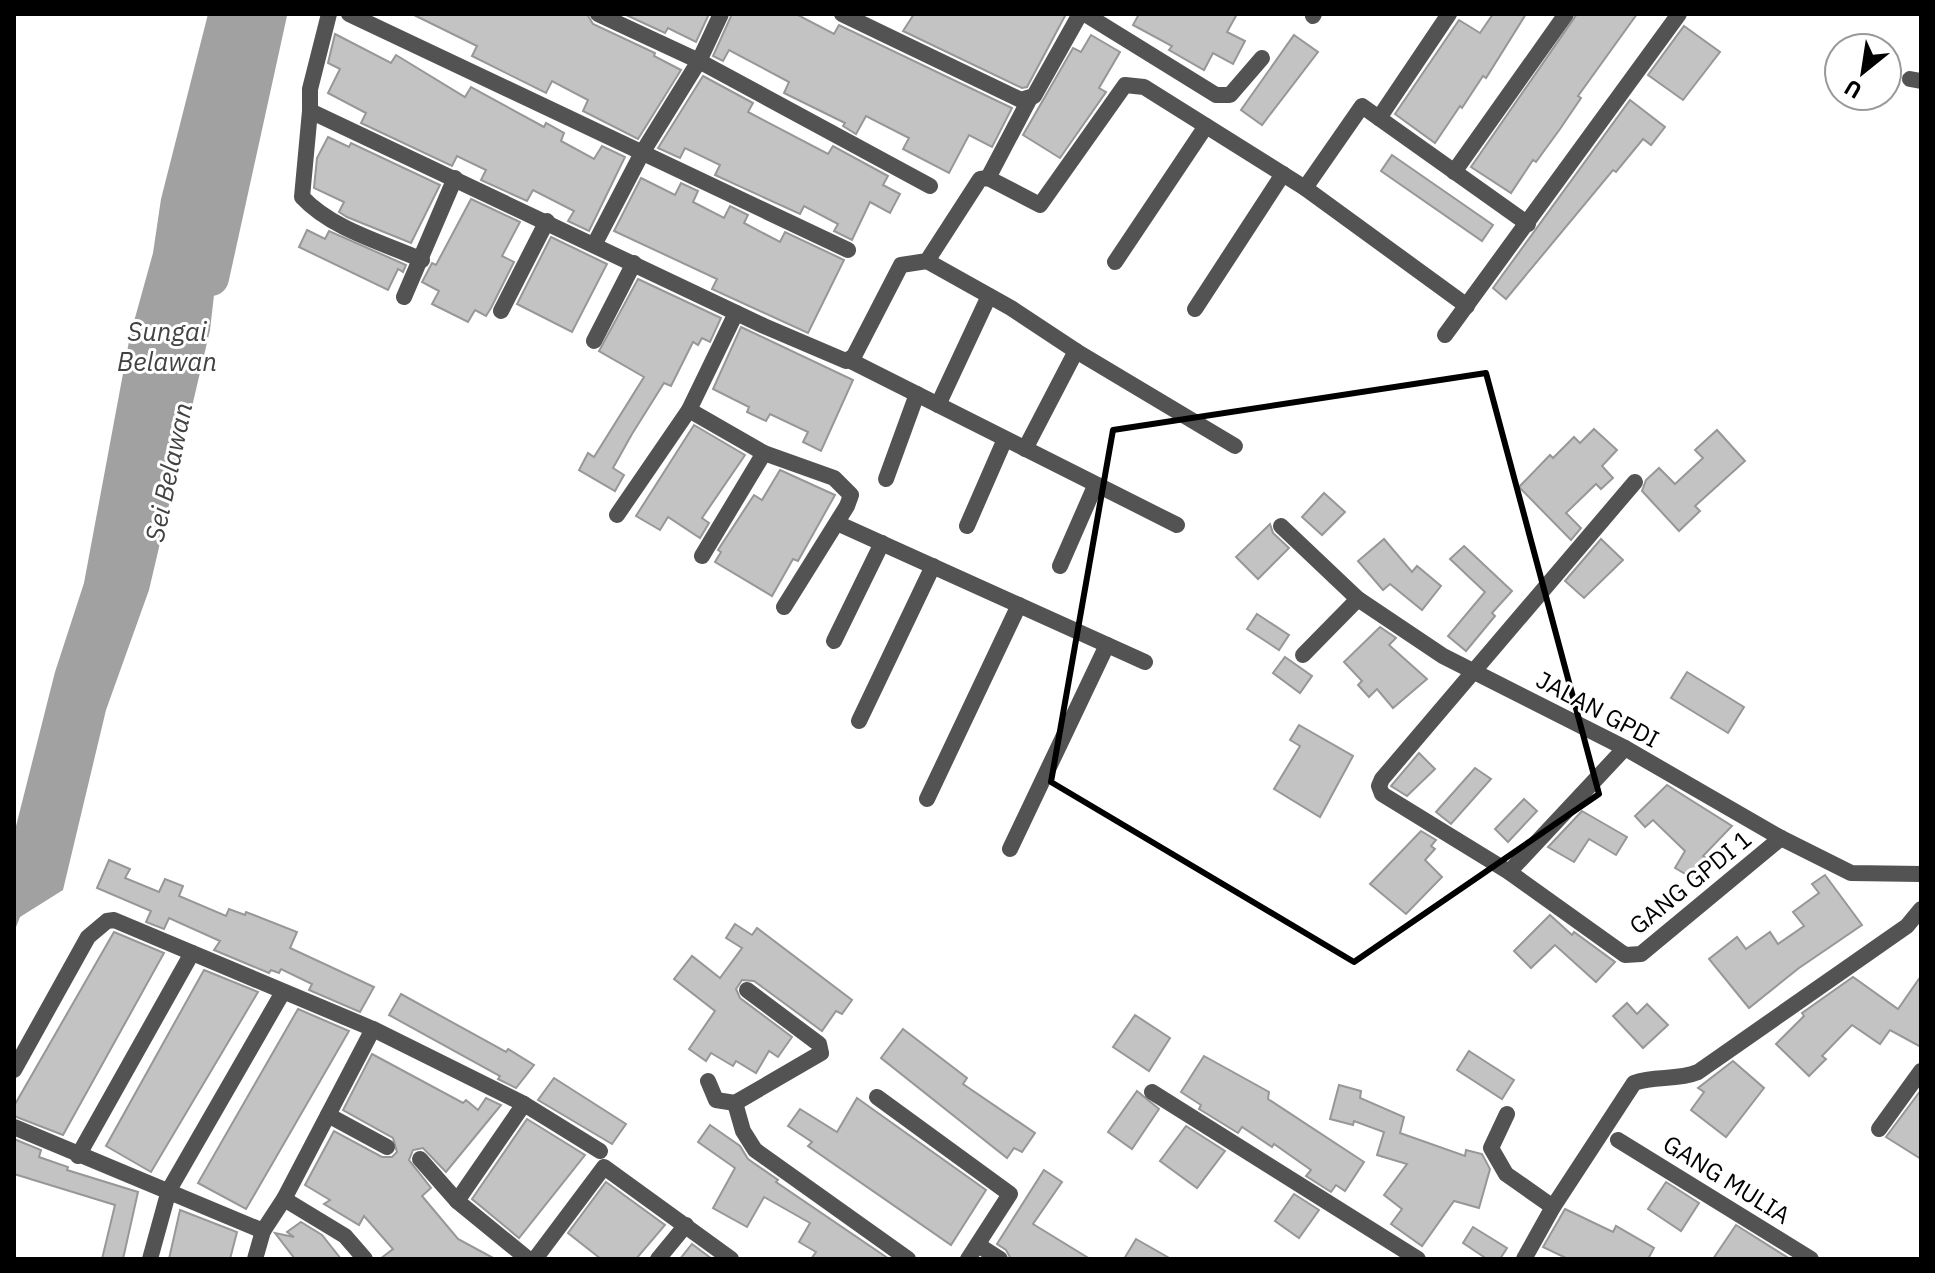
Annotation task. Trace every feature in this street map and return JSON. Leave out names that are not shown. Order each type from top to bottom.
[{"type":"street","points":[[329,14],[310,89],[302,197],[318,213],[422,260]]},
{"type":"street","points":[[349,14],[848,250]]},
{"type":"street","points":[[598,14],[699,61],[930,186]]},
{"type":"street","points":[[594,245],[642,153],[699,61],[721,14]]},
{"type":"street","points":[[842,14],[1021,100],[1029,100]]},
{"type":"street","points":[[988,178],[1029,100],[1082,14],[1216,95],[1230,95],[1262,58]]},
{"type":"street","points":[[1379,118],[1449,14]]},
{"type":"street","points":[[1454,172],[1566,14]]},
{"type":"street","points":[[1445,335],[1679,14]]},
{"type":"street","points":[[927,261],[980,179],[988,178],[1040,205],[1125,85],[1144,87],[1305,188],[1467,306]]},
{"type":"street","points":[[1305,188],[1362,106],[1528,224]]},
{"type":"street","points":[[310,111],[736,313],[827,355],[851,361],[1177,525]]},
{"type":"street","points":[[1115,262],[1206,126]]},
{"type":"street","points":[[1195,309],[1283,174]]},
{"type":"street","points":[[404,297],[455,178]]},
{"type":"street","points":[[501,311],[547,221]]},
{"type":"street","points":[[851,361],[901,265],[927,261],[1235,446]]},
{"type":"street","points":[[594,341],[634,263]]},
{"type":"street","points":[[938,405],[989,296]]},
{"type":"street","points":[[617,515],[689,410],[736,313]]},
{"type":"street","points":[[1025,449],[1076,351]]},
{"type":"street","points":[[886,479],[917,394]]},
{"type":"street","points":[[689,410],[764,453],[845,485],[851,495],[784,607]]},
{"type":"street","points":[[967,526],[1005,439]]},
{"type":"street","points":[[702,556],[764,453]]},
{"type":"street","points":[[1625,748],[1509,872],[1395,805],[1382,794],[1379,786],[1473,670],[1635,482]]},
{"type":"street","points":[[1060,566],[1095,486]]},
{"type":"street","points":[[837,523],[1145,662]]},
{"type":"street","name":"JALAN GPDI","points":[[1281,526],[1358,599],[1415,639],[1625,748],[1781,838],[1851,873],[1921,874]]},
{"type":"street","points":[[834,641],[882,543]]},
{"type":"street","points":[[859,721],[933,566]]},
{"type":"street","points":[[1303,655],[1358,599]]},
{"type":"street","points":[[927,799],[1019,605]]},
{"type":"street","points":[[1010,849],[1107,645]]},
{"type":"street","name":"GANG GPDI 1","points":[[1509,872],[1625,955],[1633,957],[1641,954],[1781,838]]},
{"type":"street","points":[[1524,1259],[1553,1207],[1634,1083],[1648,1078],[1681,1079],[1698,1072],[1907,926],[1921,909]]},
{"type":"street","points":[[14,1070],[88,937],[107,921],[121,922],[373,1029],[524,1104],[600,1151]]},
{"type":"street","points":[[78,1156],[192,953]]},
{"type":"street","points":[[737,1108],[821,1053],[819,1044],[747,990]]},
{"type":"street","points":[[150,1259],[169,1190],[283,992]]},
{"type":"street","points":[[255,1259],[263,1231],[284,1199],[373,1029]]},
{"type":"street","points":[[1879,1129],[1921,1071]]},
{"type":"street","points":[[708,1081],[716,1100],[737,1108]]},
{"type":"street","points":[[1152,1092],[1418,1259]]},
{"type":"street","points":[[877,1097],[1010,1194],[973,1252],[1000,1259]]},
{"type":"street","points":[[457,1201],[524,1104]]},
{"type":"street","points":[[737,1108],[743,1131],[755,1150],[908,1259]]},
{"type":"street","points":[[1507,1114],[1491,1148],[1506,1174],[1553,1207]]},
{"type":"street","points":[[328,1115],[387,1147]]},
{"type":"street","points":[[14,1127],[263,1231]]},
{"type":"street","name":"GANG MULIA","points":[[1618,1140],[1811,1259]]},
{"type":"street","points":[[420,1159],[457,1201],[528,1259]]},
{"type":"street","points":[[535,1259],[604,1167],[731,1259]]},
{"type":"street","points":[[284,1199],[345,1236],[365,1259]]},
{"type":"street","points":[[658,1259],[686,1225]]},
{"type":"highlighted area","points":[[1486,373],[1599,794],[1354,962],[1051,782],[1113,430]]},
{"type":"water","name":"Sungai Belawan","points":[[208,14],[273,14],[239,130],[223,217],[210,330],[149,590],[106,710],[63,890],[20,917],[14,932],[14,834],[55,672],[84,583],[130,336],[153,253],[161,199]]},
{"type":"building","points":[[412,14],[587,14],[593,24],[655,53],[654,56],[681,70],[638,139],[583,111],[588,100],[552,81],[546,93],[472,56],[477,46]]},
{"type":"building","points":[[624,14],[709,14],[696,42],[668,28],[665,33]]},
{"type":"building","points":[[732,14],[796,14],[834,34],[839,25],[1012,108],[992,147],[969,135],[949,173],[903,149],[909,138],[866,116],[856,134],[843,126],[845,123],[784,93],[789,82],[729,50],[723,61],[713,56]]},
{"type":"building","points":[[914,14],[1066,14],[1027,87],[1022,88],[903,31]]},
{"type":"building","points":[[1139,14],[1237,14],[1227,32],[1245,41],[1233,64],[1213,53],[1204,70],[1169,50],[1172,46],[1133,25]]},
{"type":"building","points":[[1493,14],[1526,14],[1486,78],[1483,76],[1435,143],[1395,114],[1459,20],[1480,33]]},
{"type":"building","points":[[1577,14],[1637,14],[1578,96],[1581,98],[1560,129],[1536,162],[1533,160],[1511,193],[1471,167]]},
{"type":"building","points":[[1684,26],[1720,52],[1683,100],[1648,75]]},
{"type":"building","points":[[335,34],[391,63],[396,55],[465,97],[471,87],[544,127],[546,123],[564,133],[561,141],[594,159],[602,146],[625,157],[589,231],[568,221],[574,211],[533,190],[527,201],[481,180],[486,170],[457,156],[452,166],[361,123],[366,113],[328,93],[340,69],[328,63]]},
{"type":"building","points":[[1091,35],[1120,52],[1099,88],[1106,92],[1060,158],[1023,135],[1073,48],[1081,52]]},
{"type":"building","points":[[1294,35],[1318,52],[1262,125],[1241,110]]},
{"type":"building","points":[[703,76],[753,103],[748,112],[828,154],[833,146],[888,176],[883,185],[900,194],[890,213],[870,202],[852,240],[834,231],[838,224],[804,206],[800,214],[715,175],[720,165],[685,148],[680,158],[658,148]]},
{"type":"building","points":[[1630,100],[1665,127],[1651,145],[1643,139],[1616,172],[1613,170],[1506,299],[1493,288]]},
{"type":"building","points":[[328,137],[349,147],[351,143],[440,185],[411,243],[347,217],[339,212],[344,202],[314,188],[317,158]]},
{"type":"building","points":[[1392,155],[1493,225],[1482,241],[1381,171]]},
{"type":"building","points":[[641,178],[675,195],[681,183],[698,191],[693,202],[724,218],[730,206],[748,215],[744,223],[780,242],[785,232],[844,260],[808,333],[712,289],[717,279],[614,231]]},
{"type":"building","points":[[471,199],[520,222],[502,256],[514,262],[491,308],[486,316],[475,310],[468,322],[432,304],[439,291],[422,282],[432,263],[436,265]]},
{"type":"building","points":[[307,230],[325,239],[329,231],[406,265],[403,272],[398,269],[388,290],[299,247]]},
{"type":"building","points":[[551,237],[607,264],[572,332],[517,304]]},
{"type":"building","points":[[638,279],[721,318],[710,342],[702,338],[698,345],[693,342],[671,386],[664,383],[632,434],[613,468],[624,475],[615,491],[579,470],[588,453],[594,457],[644,377],[599,351]]},
{"type":"building","points":[[741,327],[853,380],[821,451],[803,442],[808,432],[770,414],[766,421],[747,412],[749,407],[713,389]]},
{"type":"building","points":[[694,425],[745,455],[702,518],[709,523],[700,538],[668,517],[660,530],[636,516]]},
{"type":"building","points":[[1594,429],[1617,450],[1602,466],[1613,478],[1601,489],[1596,484],[1566,513],[1581,528],[1571,540],[1519,487],[1550,455],[1553,458],[1574,437],[1580,443]]},
{"type":"building","points":[[1717,430],[1745,461],[1695,506],[1700,511],[1679,531],[1642,491],[1646,480],[1659,468],[1675,484],[1703,458],[1695,450]]},
{"type":"building","points":[[780,470],[835,495],[798,561],[793,559],[772,596],[715,562],[721,552],[718,550],[754,495],[762,500]]},
{"type":"building","points":[[1324,493],[1345,512],[1322,535],[1302,517]]},
{"type":"building","points":[[1270,524],[1273,533],[1289,548],[1258,579],[1236,557]]},
{"type":"building","points":[[1384,539],[1412,572],[1417,566],[1441,586],[1422,610],[1390,584],[1383,590],[1358,561]]},
{"type":"building","points":[[1601,539],[1623,560],[1584,598],[1565,581]]},
{"type":"building","points":[[1464,546],[1512,591],[1492,613],[1495,616],[1466,651],[1448,636],[1485,592],[1450,559]]},
{"type":"building","points":[[1257,614],[1289,635],[1279,650],[1247,629]]},
{"type":"building","points":[[1380,627],[1396,638],[1389,645],[1427,679],[1393,708],[1377,689],[1369,697],[1358,685],[1362,681],[1344,662]]},
{"type":"building","points":[[1285,657],[1312,676],[1300,693],[1273,673]]},
{"type":"building","points":[[1687,672],[1744,707],[1728,733],[1671,698]]},
{"type":"building","points":[[1299,725],[1353,756],[1320,817],[1274,789],[1300,746],[1290,740]]},
{"type":"building","points":[[1419,753],[1435,769],[1407,796],[1391,786]]},
{"type":"building","points":[[1475,768],[1491,779],[1451,824],[1436,812]]},
{"type":"building","points":[[1667,785],[1732,826],[1703,856],[1712,861],[1699,882],[1675,868],[1685,851],[1653,820],[1645,827],[1635,816]]},
{"type":"building","points":[[1524,799],[1537,811],[1508,842],[1495,829]]},
{"type":"building","points":[[1582,811],[1627,837],[1616,855],[1589,839],[1574,862],[1548,847]]},
{"type":"building","points":[[1421,831],[1436,840],[1431,846],[1435,849],[1425,860],[1442,877],[1406,914],[1370,884]]},
{"type":"building","points":[[109,860],[130,869],[125,878],[159,892],[165,879],[183,886],[179,896],[226,916],[229,909],[245,915],[246,912],[297,932],[290,948],[374,987],[360,1012],[309,990],[312,984],[281,969],[279,973],[271,970],[269,973],[214,950],[220,941],[169,918],[164,929],[146,922],[151,911],[97,888]]},
{"type":"building","points":[[1825,875],[1862,925],[1799,968],[1749,1008],[1709,959],[1737,937],[1746,949],[1770,932],[1778,944],[1804,926],[1793,912],[1819,893],[1812,884]]},
{"type":"building","points":[[1550,915],[1572,935],[1574,932],[1615,962],[1596,982],[1555,945],[1531,968],[1514,951]]},
{"type":"building","points":[[735,924],[752,935],[757,928],[852,1000],[842,1014],[836,1011],[822,1031],[754,981],[742,980],[736,989],[740,998],[792,1037],[778,1057],[769,1051],[756,1073],[736,1061],[733,1066],[711,1053],[706,1061],[689,1049],[715,1011],[674,979],[692,956],[720,978],[742,948],[726,938]]},
{"type":"building","points":[[114,932],[164,953],[63,1135],[14,1116],[14,1106]]},
{"type":"building","points":[[204,970],[258,992],[151,1172],[106,1146]]},
{"type":"building","points":[[1921,976],[1921,1047],[1890,1030],[1880,1044],[1852,1025],[1822,1056],[1826,1059],[1809,1076],[1776,1044],[1804,1016],[1802,1013],[1853,977],[1898,1009]]},
{"type":"building","points":[[401,994],[534,1065],[516,1088],[498,1079],[500,1076],[389,1015]]},
{"type":"building","points":[[1627,1003],[1637,1014],[1647,1004],[1668,1025],[1643,1048],[1613,1016]]},
{"type":"building","points":[[298,1009],[349,1031],[246,1209],[198,1183]]},
{"type":"building","points":[[1135,1015],[1170,1038],[1149,1071],[1113,1047]]},
{"type":"building","points":[[903,1029],[967,1078],[963,1084],[1035,1133],[1022,1152],[1014,1148],[1007,1158],[881,1058]]},
{"type":"building","points":[[1469,1051],[1514,1080],[1502,1099],[1457,1070]]},
{"type":"building","points":[[372,1054],[463,1103],[466,1100],[478,1110],[486,1098],[501,1105],[446,1172],[423,1148],[413,1150],[409,1160],[431,1188],[422,1196],[458,1239],[495,1259],[380,1259],[393,1249],[364,1216],[359,1225],[324,1204],[330,1200],[305,1185],[334,1131],[382,1157],[392,1157],[397,1152],[393,1138],[343,1110]]},
{"type":"building","points":[[1204,1056],[1269,1092],[1268,1099],[1364,1162],[1345,1191],[1336,1185],[1331,1192],[1306,1176],[1311,1170],[1274,1144],[1272,1147],[1242,1127],[1238,1133],[1199,1109],[1201,1105],[1181,1092]]},
{"type":"building","points":[[1733,1061],[1764,1088],[1726,1137],[1691,1110],[1704,1092],[1698,1088]]},
{"type":"building","points":[[554,1078],[626,1124],[612,1144],[538,1100]]},
{"type":"building","points":[[1339,1085],[1361,1091],[1360,1098],[1404,1117],[1400,1133],[1465,1156],[1466,1150],[1482,1154],[1490,1169],[1479,1208],[1454,1201],[1422,1246],[1391,1224],[1402,1209],[1384,1195],[1407,1164],[1377,1155],[1384,1132],[1354,1121],[1353,1125],[1330,1119]]},
{"type":"building","points":[[1921,1090],[1921,1159],[1886,1137]]},
{"type":"building","points":[[1137,1091],[1159,1109],[1132,1149],[1108,1132]]},
{"type":"building","points":[[857,1098],[986,1190],[951,1245],[808,1146],[812,1142],[788,1126],[800,1109],[837,1132]]},
{"type":"building","points":[[527,1119],[585,1155],[519,1238],[472,1199]]},
{"type":"building","points":[[710,1125],[740,1146],[748,1159],[778,1180],[776,1182],[889,1259],[811,1259],[816,1252],[799,1242],[810,1223],[764,1197],[747,1227],[713,1208],[735,1168],[698,1142]]},
{"type":"building","points":[[1186,1126],[1225,1151],[1197,1188],[1160,1161]]},
{"type":"building","points":[[14,1139],[41,1150],[39,1157],[68,1167],[67,1170],[138,1192],[123,1259],[102,1259],[115,1205],[14,1174]]},
{"type":"building","points":[[1044,1170],[1062,1182],[1033,1224],[1090,1259],[1011,1259],[1006,1250],[997,1244]]},
{"type":"building","points":[[606,1182],[665,1225],[636,1259],[601,1259],[568,1233]]},
{"type":"building","points":[[1666,1182],[1699,1203],[1681,1231],[1648,1209]]},
{"type":"building","points":[[1294,1194],[1319,1210],[1299,1238],[1275,1221]]},
{"type":"building","points":[[1565,1209],[1613,1232],[1616,1226],[1654,1248],[1648,1259],[1568,1259],[1543,1247]]},
{"type":"building","points":[[180,1210],[237,1232],[230,1259],[169,1259]]},
{"type":"building","points":[[301,1222],[322,1235],[341,1259],[295,1259],[275,1233],[294,1237],[287,1232]]},
{"type":"building","points":[[1736,1225],[1790,1259],[1713,1259]]},
{"type":"building","points":[[1473,1227],[1507,1248],[1500,1259],[1487,1259],[1463,1243]]},
{"type":"building","points":[[1136,1239],[1171,1259],[1124,1259]]},
{"type":"building","points":[[692,1244],[712,1259],[680,1259]]},
{"type":"waterway","name":"Sei Belawan","points":[[211,278],[269,14]]}]
